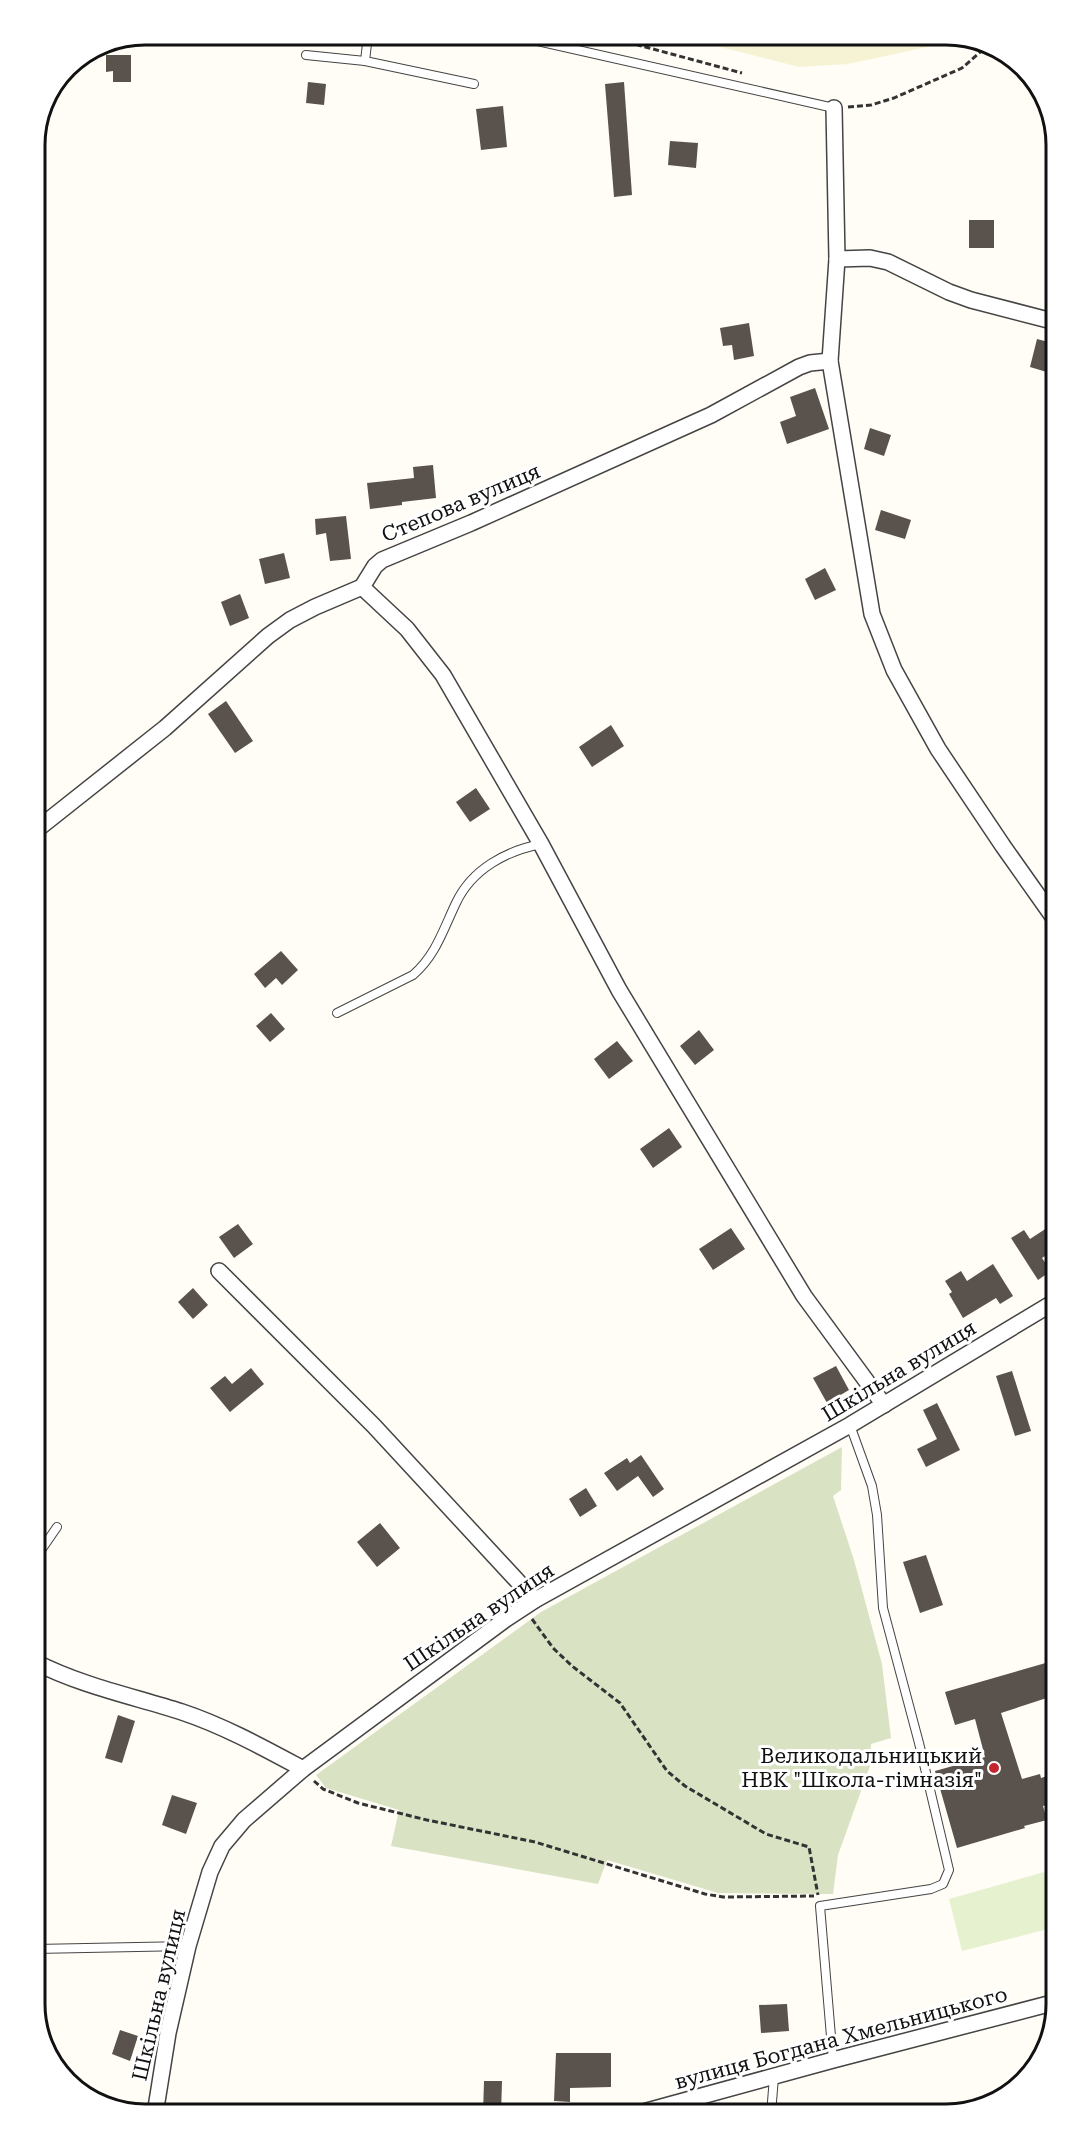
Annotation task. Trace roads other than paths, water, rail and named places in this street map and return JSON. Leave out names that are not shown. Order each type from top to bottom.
[{"type":"street","points":[[834,108],[837,259],[830,361],[872,614],[882,643],[908,698],[938,749],[1003,846],[1046,904]]},
{"type":"street","points":[[837,259],[870,258],[888,262],[971,300],[1046,319]]},
{"type":"street","name":"Степова вулиця","points":[[362,587],[375,566],[382,560],[471,523],[711,415],[799,367],[810,363],[830,361]]},
{"type":"street","points":[[45,823],[165,728],[268,636],[315,607],[362,587],[407,629],[443,675],[541,844],[619,990],[804,1296],[884,1406]]},
{"type":"street","points":[[219,1271],[374,1426],[529,1604]]},
{"type":"street","name":"Шкільна вулиця","points":[[157,2104],[168,2033],[188,1946],[210,1872],[222,1845],[244,1820],[303,1769],[529,1604],[884,1406],[1046,1306]]},
{"type":"street","points":[[45,1668],[87,1685],[182,1712],[211,1723],[303,1769]]},
{"type":"street","name":"вулиця Богдана Хмельницького","points":[[673,2104],[1046,2005]]},
{"type":"lane","points":[[364,61],[366,45]]},
{"type":"lane","points":[[556,45],[834,108]]},
{"type":"lane","points":[[306,55],[364,61],[474,84]]},
{"type":"lane","points":[[337,1013],[413,975],[424,966],[441,940],[456,902],[476,875],[506,854],[520,848],[541,844]]},
{"type":"lane","points":[[833,2060],[820,1906],[931,1889],[943,1884],[949,1870],[919,1743],[883,1608],[877,1515],[872,1486],[850,1425]]},
{"type":"lane","points":[[45,1544],[57,1527]]},
{"type":"lane","points":[[45,1949],[188,1946]]},
{"type":"lane","points":[[772,2104],[774,2077]]},
{"type":"place","name":"Великодальницький НВК \"Школа-гімназія\"","points":[[994,1768]]}]
